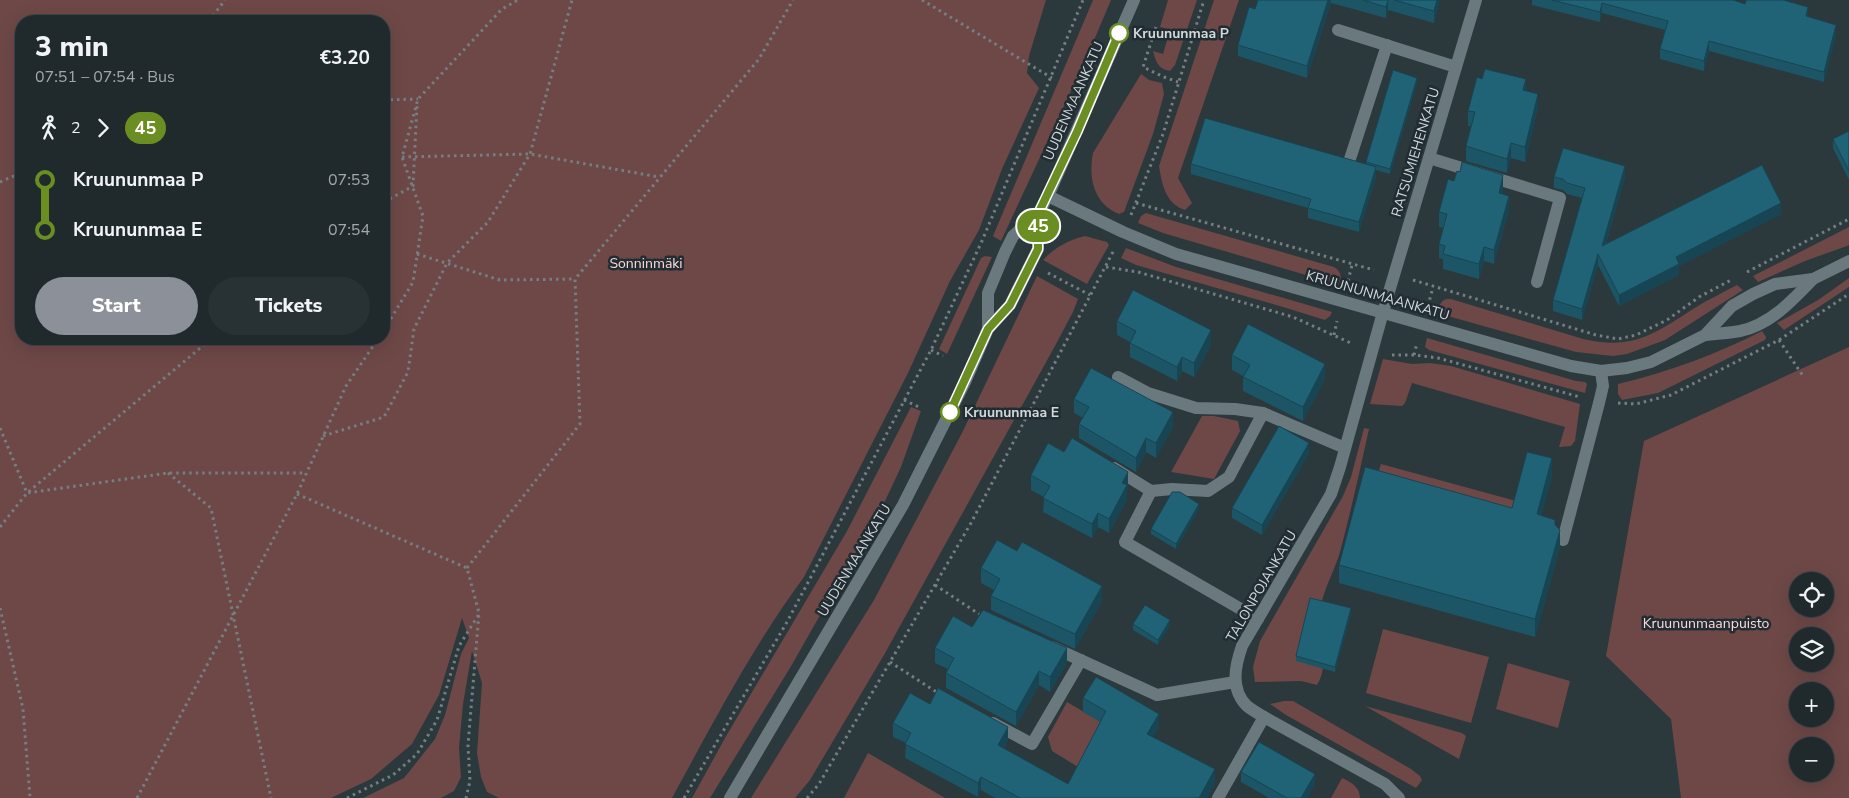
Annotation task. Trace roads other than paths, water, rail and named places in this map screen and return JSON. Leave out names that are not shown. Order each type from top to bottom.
[{"type":"street","name":"UUDENMAANKATU","points":[[988,329],[988,293],[1005,252],[1013,236],[1038,214],[1048,196],[1134,0]]},
{"type":"street","name":"RATSUMIEHENKATU","points":[[1383,312],[1476,0]]},
{"type":"street","points":[[1338,30],[1456,67]]},
{"type":"street","points":[[1349,162],[1387,45]]},
{"type":"street","points":[[1429,158],[1560,198],[1537,282]]},
{"type":"street","name":"KRUUNUNMAANKATU","points":[[1048,196],[1123,232],[1176,254],[1570,366],[1601,370],[1627,368],[1651,362],[1704,335],[1732,306],[1753,294],[1775,284],[1813,279],[1849,261]]},
{"type":"street","name":"UUDENMAANKATU","points":[[730,798],[904,506],[965,382],[988,329],[1010,305],[1038,249],[1038,214]]},
{"type":"street","name":"KRUUNUNMAANKATU","points":[[1704,335],[1742,330],[1765,320],[1789,305],[1813,279]]},
{"type":"street","name":"TALONPOJANKATU","points":[[1235,682],[1236,664],[1242,646],[1331,494],[1383,312]]},
{"type":"street","points":[[1563,540],[1603,386],[1601,370]]},
{"type":"street","points":[[1118,378],[1148,393],[1196,408],[1235,409],[1263,413],[1345,448]]},
{"type":"street","points":[[1102,461],[1151,491],[1172,489],[1208,491],[1229,477],[1263,413]]},
{"type":"street","points":[[1151,491],[1124,542],[1258,619]]},
{"type":"street","points":[[1038,641],[1157,696],[1235,682],[1247,706],[1386,784],[1398,798]]},
{"type":"street","points":[[981,716],[1032,744],[1081,660]]},
{"type":"street","points":[[1221,797],[1264,717]]},
{"type":"place","name":"Kruununmaa P","points":[[1119,33]]},
{"type":"place","name":"Kruununmaa E","points":[[950,412]]},
{"type":"park label","name":"Sonninmäki","points":[[646,263]]},
{"type":"park label","name":"Kruununmaanpuisto","points":[[1706,623]]}]
